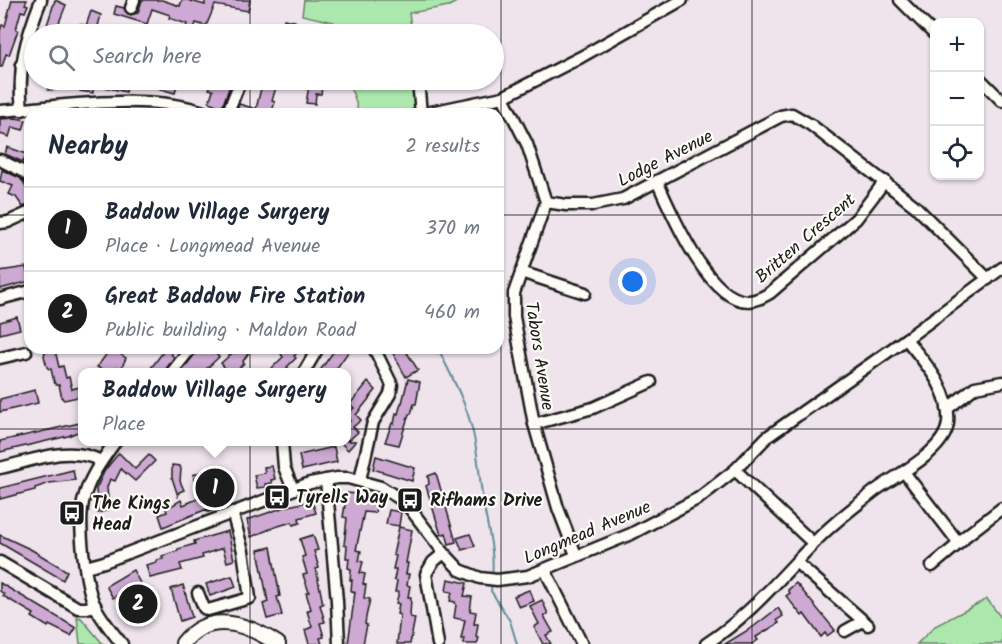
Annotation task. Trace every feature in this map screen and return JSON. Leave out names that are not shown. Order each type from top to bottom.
[{"type":"main road","points":[[182,644],[192,632],[204,626],[229,623],[246,627],[278,644]]},
{"type":"main road","points":[[182,644],[188,642],[199,644]]},
{"type":"street","points":[[32,24],[41,0]]},
{"type":"street","points":[[450,108],[503,97],[581,57],[682,0]]},
{"type":"street","points":[[900,0],[930,30]]},
{"type":"street","points":[[0,111],[22,110],[19,85],[24,54]]},
{"type":"street","points":[[984,82],[1002,101]]},
{"type":"street","points":[[229,108],[237,90]]},
{"type":"street","points":[[419,90],[420,108]]},
{"type":"street","points":[[503,97],[527,144],[546,202]]},
{"type":"street","points":[[86,108],[136,102],[187,108]]},
{"type":"street","name":"Lodge Avenue","points":[[546,202],[593,205],[623,200],[781,116],[792,114],[811,125],[885,182]]},
{"type":"street","points":[[0,160],[24,171]]},
{"type":"street","name":"Britten Crescent","points":[[657,182],[702,268],[732,296],[747,302],[770,293],[856,219],[885,182]]},
{"type":"street","points":[[885,182],[923,214],[988,279]]},
{"type":"street","name":"Tabors Avenue","points":[[546,202],[514,293],[514,317],[534,424],[558,508],[576,555]]},
{"type":"street","points":[[0,223],[24,215]]},
{"type":"street","name":"Longmead Avenue","points":[[86,567],[293,489],[326,480],[348,478],[388,490],[405,502],[460,570],[480,578],[497,580],[528,576],[631,534],[699,498],[735,470],[767,437],[1002,268]]},
{"type":"street","points":[[521,272],[585,293]]},
{"type":"street","points":[[0,299],[24,293]]},
{"type":"street","points":[[706,644],[749,611],[797,563],[813,543],[874,491],[904,472],[942,439],[948,425],[947,409],[936,377],[906,339]]},
{"type":"street","points":[[0,358],[24,352]]},
{"type":"street","points":[[175,368],[186,354]]},
{"type":"street","points":[[306,368],[314,354]]},
{"type":"street","points":[[360,480],[373,422],[390,394],[392,385],[377,354]]},
{"type":"street","points":[[534,424],[592,408],[651,382]]},
{"type":"street","points":[[947,409],[975,387],[1002,382]]},
{"type":"street","points":[[112,446],[89,484],[83,502],[82,525],[86,567],[94,605],[122,644]]},
{"type":"street","points":[[282,446],[284,467],[293,489]]},
{"type":"street","points":[[0,468],[73,453],[91,456],[101,461]]},
{"type":"street","points":[[735,470],[813,543]]},
{"type":"street","points":[[904,472],[958,542],[966,538]]},
{"type":"street","points":[[326,480],[339,644]]},
{"type":"street","points":[[932,566],[1002,508]]},
{"type":"street","points":[[198,593],[204,608],[208,610],[251,603],[243,551],[232,512]]},
{"type":"street","points":[[438,644],[426,574],[433,562],[444,553]]},
{"type":"street","points":[[941,557],[944,569]]},
{"type":"street","points":[[0,562],[78,608],[94,605]]},
{"type":"street","points":[[797,563],[866,623],[845,632]]},
{"type":"street","points":[[545,570],[582,644]]},
{"type":"green space","points":[[304,0],[460,0],[449,6],[409,13],[411,24],[334,24],[334,22],[302,15]]},
{"type":"green space","points":[[351,90],[416,90],[417,108],[357,108]]},
{"type":"green space","points":[[987,599],[1002,619],[1002,644],[917,644],[935,626]]},
{"type":"green space","points":[[77,617],[81,618],[103,644],[80,644]]},
{"type":"building","points":[[12,0],[27,0],[25,4],[28,5],[25,12],[21,11],[16,29],[18,30],[9,55],[6,54],[2,67],[0,67],[0,31],[2,25],[5,26]]},
{"type":"building","points":[[55,0],[66,5],[58,24],[47,24]]},
{"type":"building","points":[[142,0],[162,0],[180,6],[182,0],[205,5],[205,0],[250,0],[248,11],[215,5],[207,24],[187,24],[152,9],[147,24],[114,14],[116,6],[124,8],[129,15],[138,13]]},
{"type":"building","points":[[91,11],[101,15],[99,24],[87,24]]},
{"type":"building","points":[[284,19],[299,24],[283,24]]},
{"type":"building","points":[[93,90],[93,93],[80,91]]},
{"type":"building","points":[[213,90],[228,90],[222,107],[209,102]]},
{"type":"building","points":[[261,90],[275,90],[272,101],[275,102],[273,108],[256,108]]},
{"type":"building","points":[[308,90],[322,90],[321,94],[316,94],[315,104],[306,103]]},
{"type":"building","points":[[239,104],[253,108],[238,108]]},
{"type":"building","points":[[0,119],[24,120],[23,130],[12,127],[9,137],[0,134]]},
{"type":"building","points":[[7,147],[24,153],[24,160],[23,162],[5,154]]},
{"type":"building","points":[[2,170],[20,178],[24,183],[24,207],[16,197],[9,194],[13,186],[0,181]]},
{"type":"building","points":[[24,267],[24,283],[0,289],[0,271]]},
{"type":"building","points":[[17,317],[20,329],[0,334],[0,322]]},
{"type":"building","points":[[44,354],[56,354],[59,367],[63,366],[72,389],[78,387],[78,397],[64,400],[62,398],[59,385],[54,382],[51,369],[47,367]]},
{"type":"building","points":[[107,354],[120,354],[126,358],[121,368],[97,367]]},
{"type":"building","points":[[162,354],[171,354],[174,357],[167,368],[151,368]]},
{"type":"building","points":[[194,354],[216,354],[219,357],[207,368],[184,368]]},
{"type":"building","points":[[231,354],[248,354],[239,368],[225,368],[221,363]]},
{"type":"building","points":[[281,354],[296,354],[294,356],[296,358],[288,368],[272,368],[283,357]]},
{"type":"building","points":[[332,354],[347,354],[337,368],[322,368]]},
{"type":"building","points":[[393,354],[408,354],[418,370],[406,377]]},
{"type":"building","points":[[408,379],[420,382],[416,404],[409,414],[399,445],[385,442],[392,423],[394,424],[396,413],[398,414]]},
{"type":"building","points":[[368,382],[376,390],[356,415],[361,420],[353,427],[358,432],[351,438],[351,411],[354,408],[351,403]]},
{"type":"building","points":[[35,390],[38,403],[0,412],[0,399]]},
{"type":"building","points":[[78,423],[78,432],[68,436],[0,452],[0,441]]},
{"type":"building","points":[[351,441],[356,441],[348,450],[344,446],[351,446]]},
{"type":"building","points":[[334,447],[337,462],[302,470],[299,455]]},
{"type":"building","points":[[119,453],[135,469],[149,455],[155,461],[135,481],[121,469],[115,481],[110,479],[107,487],[109,510],[98,513],[96,489],[105,470]]},
{"type":"building","points":[[376,456],[415,468],[412,481],[373,469]]},
{"type":"building","points":[[172,465],[180,466],[181,469],[180,481],[184,490],[179,492],[178,496],[172,478]]},
{"type":"building","points":[[272,466],[275,479],[271,480],[272,483],[265,484],[265,487],[257,488],[254,475],[265,473],[264,467]]},
{"type":"building","points":[[207,469],[213,484],[228,478],[233,493],[218,498],[222,507],[208,512],[207,509],[163,527],[159,515],[167,512],[166,509],[181,500],[183,505],[202,497],[193,475]]},
{"type":"building","points":[[73,470],[75,480],[49,483],[35,490],[0,499],[0,488]]},
{"type":"building","points":[[436,473],[456,542],[449,544],[446,533],[441,535],[426,486],[429,484],[428,476]]},
{"type":"building","points":[[347,493],[377,499],[375,513],[364,512],[356,550],[361,551],[359,561],[363,562],[360,573],[365,574],[364,598],[370,599],[363,644],[348,644],[355,592],[351,591],[351,569],[348,568],[349,558],[346,558],[347,546],[344,545],[347,518],[343,517]]},
{"type":"building","points":[[312,501],[316,513],[299,518],[300,523],[293,525],[292,522],[251,537],[247,520],[288,506]]},
{"type":"building","points":[[389,510],[401,512],[399,526],[386,524]]},
{"type":"building","points":[[399,527],[412,530],[406,563],[408,563],[406,574],[409,574],[407,585],[410,586],[408,597],[411,597],[410,617],[415,618],[410,644],[397,644],[400,615],[397,614],[399,604],[396,603],[399,592],[395,592],[396,569],[393,569],[396,556],[393,555]]},
{"type":"building","points":[[228,531],[234,560],[227,562],[223,548],[202,555],[203,558],[180,564],[182,570],[150,578],[146,565],[163,559],[162,556],[178,551],[178,549],[195,544],[194,541]]},
{"type":"building","points":[[470,534],[475,546],[462,550],[457,538]]},
{"type":"building","points":[[0,535],[32,550],[67,571],[63,580],[0,543]]},
{"type":"building","points":[[313,535],[318,550],[314,551],[319,568],[316,569],[323,604],[320,605],[325,622],[320,623],[324,637],[320,638],[322,644],[309,644],[305,630],[312,627],[307,611],[311,609],[306,593],[309,592],[303,575],[307,574],[300,539]]},
{"type":"building","points":[[271,547],[280,596],[277,597],[282,615],[267,619],[263,604],[268,602],[258,550]]},
{"type":"building","points":[[133,570],[141,585],[113,598],[106,586]]},
{"type":"building","points":[[232,576],[236,587],[210,596],[206,584]]},
{"type":"building","points":[[448,579],[467,583],[464,596],[472,597],[470,611],[476,612],[474,624],[478,624],[477,644],[463,644],[464,639],[461,639],[465,620],[454,618],[456,605],[455,602],[450,601],[452,592],[446,591]]},
{"type":"building","points":[[0,583],[76,628],[71,636],[49,625],[48,627],[32,617],[34,614],[3,596]]},
{"type":"building","points":[[796,583],[835,630],[827,636],[825,633],[821,637],[804,614],[802,616],[786,596],[790,593],[788,590]]},
{"type":"building","points":[[183,585],[192,617],[180,621],[171,589]]},
{"type":"building","points":[[529,590],[534,601],[519,607],[514,596]]},
{"type":"building","points":[[542,600],[548,614],[544,616],[553,632],[546,635],[551,644],[543,644],[534,627],[539,624],[530,606]]},
{"type":"building","points":[[778,608],[783,616],[777,620],[779,623],[756,637],[758,640],[752,644],[725,644],[753,627]]},
{"type":"waterway","points":[[441,354],[465,405],[474,435],[492,550],[492,576]]},
{"type":"waterway","points":[[492,582],[491,591],[510,621],[517,644]]},
{"type":"place","name":"Baddow Village Surgery","points":[[215,488]]},
{"type":"place","name":"Tyrells Way","points":[[277,497]]},
{"type":"place","name":"Rifhams Drive","points":[[410,500]]},
{"type":"place","name":"The Kings Head","points":[[72,513]]},
{"type":"place","name":"Great Baddow Fire Station","points":[[138,604]]}]
